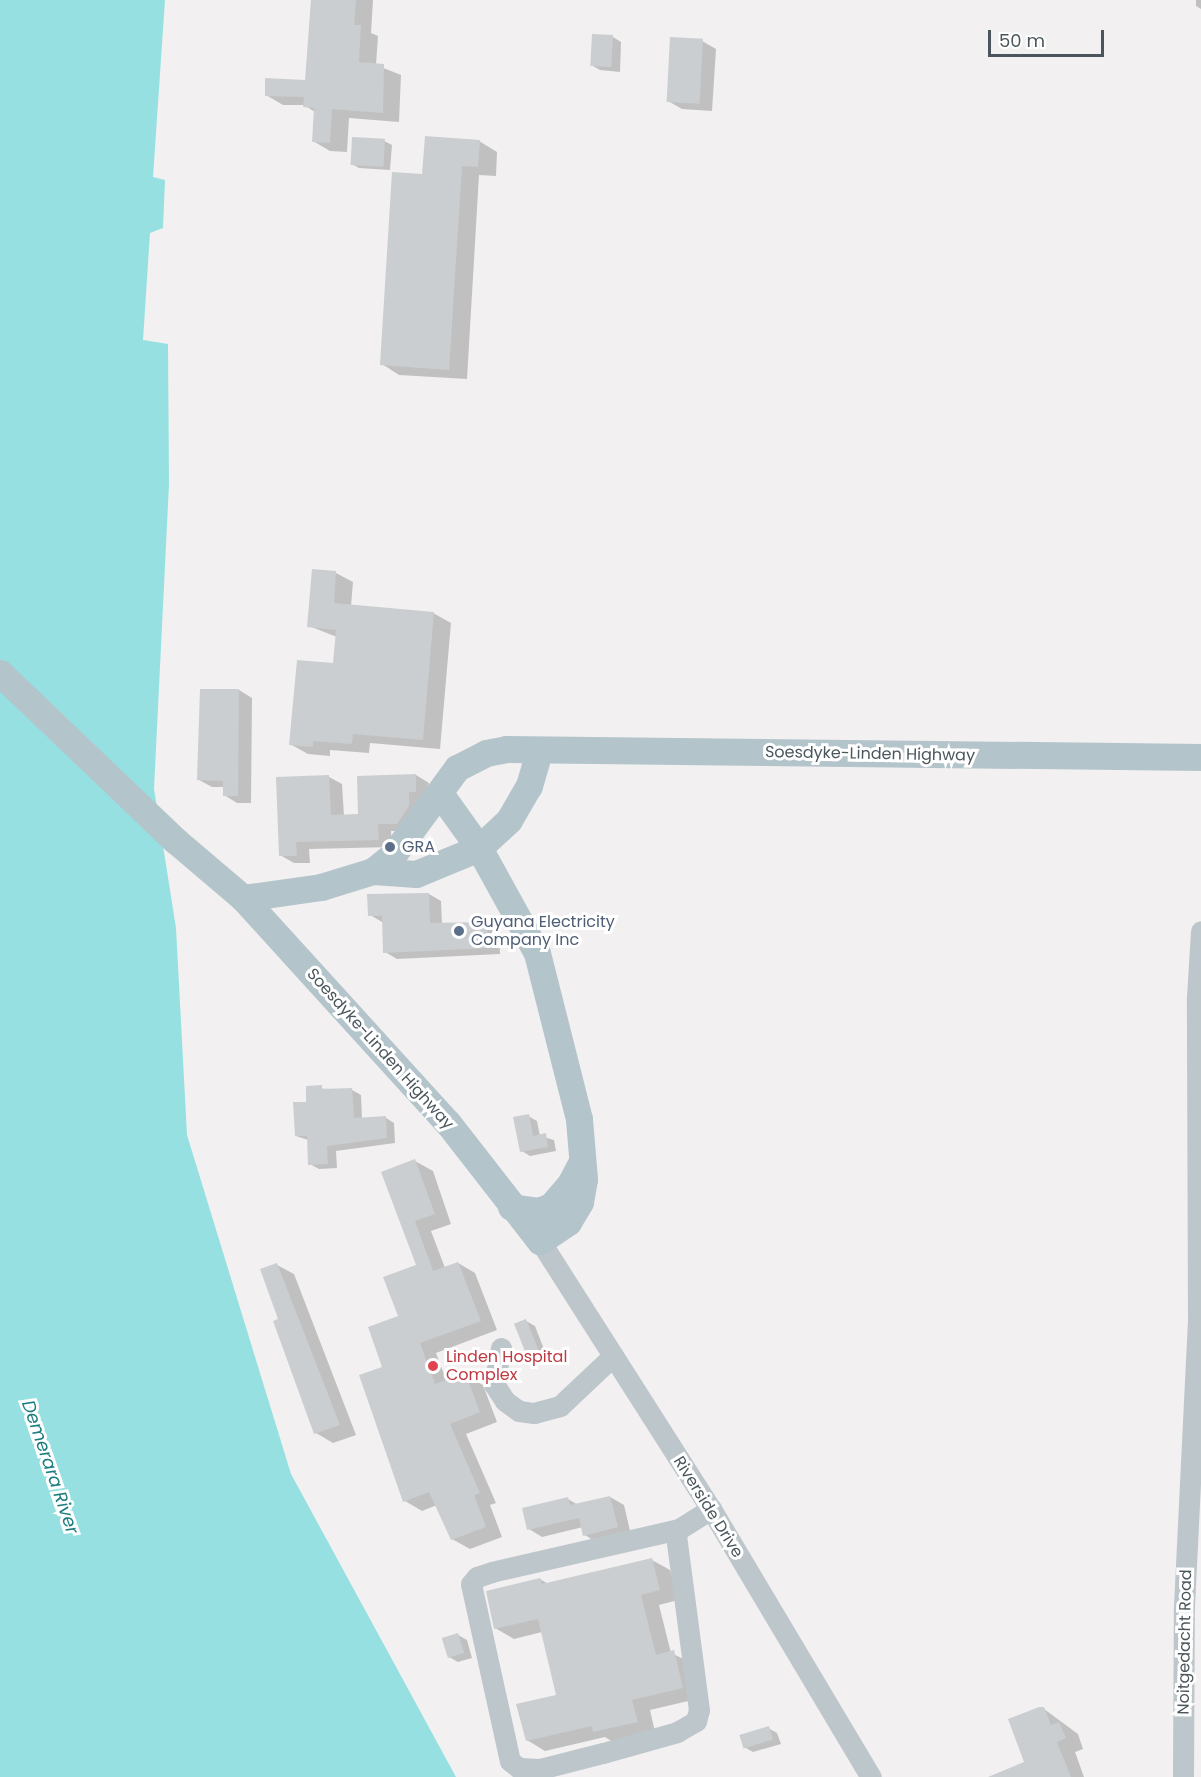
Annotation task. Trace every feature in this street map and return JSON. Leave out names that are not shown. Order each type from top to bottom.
[{"type":"main road","name":"Soesdyke-Linden Highway","points":[[0,673],[176,841],[243,898],[448,1123],[511,1207],[540,1241]]},
{"type":"main road","name":"Soesdyke-Linden Highway","points":[[373,871],[393,855],[441,795],[458,768],[486,753],[506,749],[1201,757]]},
{"type":"main road","name":"Soesdyke-Linden Highway","points":[[243,898],[321,887],[373,871],[416,874],[479,848],[509,820],[529,786],[539,751]]},
{"type":"main road","points":[[441,795],[479,848],[537,953],[576,1107],[582,1161],[580,1202],[568,1222],[540,1241]]},
{"type":"main road","points":[[511,1207],[538,1211],[551,1206],[570,1184],[582,1161]]},
{"type":"street","name":"Noitgedacht Road","points":[[1183,1777],[1184,1606],[1199,1327],[1197,997],[1201,931]]},
{"type":"street","name":"Riverside Drive","points":[[540,1241],[711,1509],[871,1777]]},
{"type":"street","points":[[501,1348],[494,1384],[505,1401],[519,1411],[543,1414],[560,1406],[613,1356]]},
{"type":"street","points":[[679,1528],[676,1535],[699,1710],[696,1721],[677,1732],[603,1753],[540,1769],[519,1768],[510,1761],[471,1584],[477,1577],[492,1572],[679,1528],[711,1509]]},
{"type":"water","name":"Demerara River","points":[[0,0],[165,0],[153,177],[165,180],[163,228],[150,233],[143,340],[168,344],[169,484],[154,789],[176,928],[187,1135],[291,1474],[456,1777],[0,1777]]},
{"type":"building","points":[[311,0],[356,0],[354,25],[361,25],[359,62],[384,64],[383,113],[332,109],[330,143],[312,142],[314,108],[303,107],[304,97],[265,96],[265,78],[305,80]]},
{"type":"building","points":[[592,34],[613,35],[611,67],[590,66]]},
{"type":"building","points":[[670,37],[703,39],[700,104],[667,102]]},
{"type":"building","points":[[425,136],[480,140],[478,167],[462,166],[449,370],[380,365],[392,172],[422,174]]},
{"type":"building","points":[[352,137],[385,139],[383,167],[351,165]]},
{"type":"building","points":[[312,569],[336,571],[334,603],[434,612],[423,740],[353,734],[352,744],[313,741],[313,747],[289,745],[297,660],[333,663],[336,630],[307,627]]},
{"type":"building","points":[[200,689],[239,689],[238,796],[223,796],[223,781],[197,780]]},
{"type":"building","points":[[416,774],[416,792],[409,792],[409,806],[397,824],[378,824],[379,840],[296,842],[297,856],[279,856],[276,777],[329,775],[331,815],[358,814],[357,776]]},
{"type":"building","points":[[429,893],[430,923],[487,922],[488,948],[383,953],[382,916],[368,916],[367,894]]},
{"type":"building","points":[[322,1085],[322,1089],[352,1088],[354,1118],[386,1116],[387,1138],[327,1146],[328,1164],[308,1165],[307,1136],[295,1136],[293,1102],[306,1102],[306,1086]]},
{"type":"building","points":[[529,1114],[533,1136],[546,1133],[548,1147],[520,1152],[513,1117]]},
{"type":"building","points":[[415,1159],[435,1214],[415,1221],[433,1271],[458,1262],[481,1321],[420,1343],[435,1384],[465,1373],[480,1412],[450,1424],[480,1493],[474,1495],[486,1527],[451,1540],[429,1492],[403,1502],[359,1375],[382,1367],[368,1327],[398,1316],[383,1277],[416,1265],[381,1172]]},
{"type":"building","points":[[277,1263],[340,1425],[314,1434],[273,1321],[278,1319],[260,1269]]},
{"type":"building","points":[[526,1319],[539,1351],[527,1356],[514,1324]]},
{"type":"building","points":[[610,1496],[618,1527],[583,1536],[579,1518],[527,1530],[522,1508],[568,1497],[570,1505]]},
{"type":"building","points":[[652,1558],[660,1590],[641,1595],[656,1655],[674,1650],[683,1688],[632,1700],[638,1722],[593,1732],[592,1726],[526,1741],[516,1704],[556,1695],[538,1619],[494,1629],[486,1591],[540,1578],[542,1584]]},
{"type":"building","points":[[458,1633],[464,1653],[448,1658],[442,1638]]},
{"type":"building","points":[[1044,1707],[1051,1725],[1059,1722],[1066,1738],[1057,1742],[1071,1777],[988,1777],[1024,1762],[1008,1719]]},
{"type":"building","points":[[769,1726],[773,1739],[743,1748],[739,1735]]},
{"type":"place","name":"GRA","points":[[390,847]]},
{"type":"place","name":"Guyana Electricity Company Inc","points":[[459,931]]},
{"type":"place","name":"Linden Hospital Complex","points":[[433,1366]]}]
